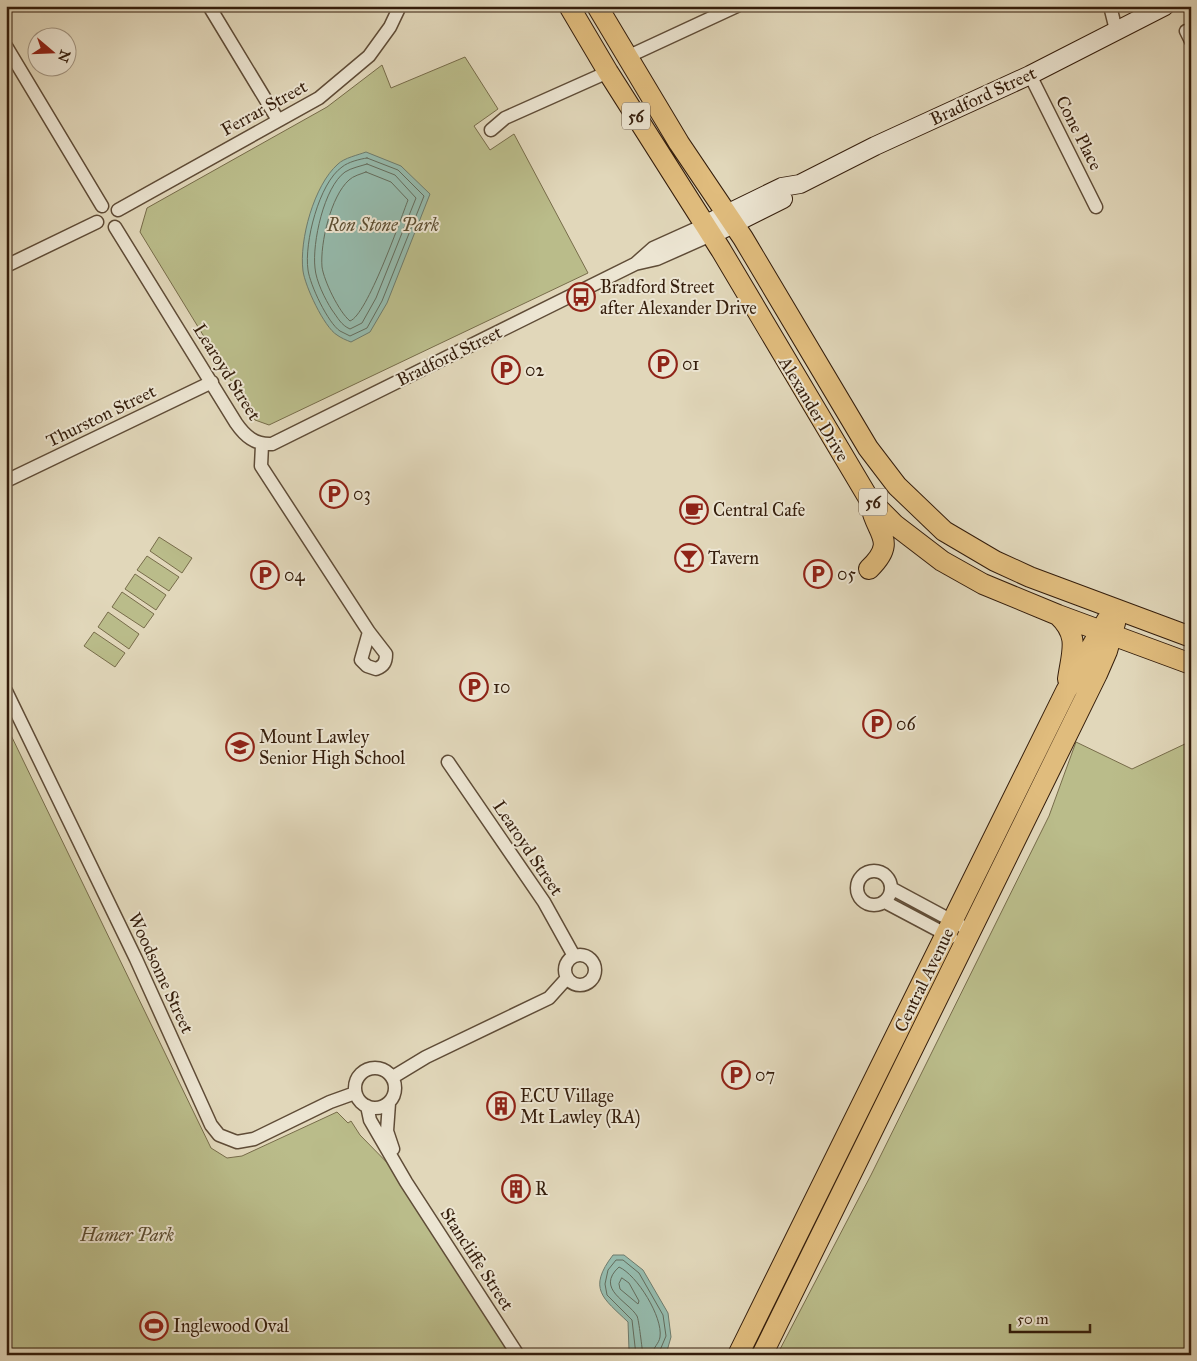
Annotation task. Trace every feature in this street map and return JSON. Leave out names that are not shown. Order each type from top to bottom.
[{"type":"main road","name":"Alexander Drive","points":[[569,6],[608,72],[708,230],[869,498],[895,525],[942,562],[983,584],[1058,615],[1191,664]]},
{"type":"main road","name":"Alexander Drive","points":[[597,6],[679,143],[730,219],[868,448],[897,486],[931,521],[964,545],[995,561],[1030,577],[1191,637]]},
{"type":"main road","points":[[869,498],[871,515],[884,542],[883,554],[869,569]]},
{"type":"main road","name":"Central Avenue","points":[[762,1355],[1097,674],[1106,632],[1116,608]]},
{"type":"main road","points":[[1058,615],[1069,626],[1073,640],[1066,691]]},
{"type":"main road","name":"Central Avenue","points":[[738,1355],[1066,691],[1106,632]]},
{"type":"main road","points":[[1097,674],[1117,658],[1133,653],[1159,651]]},
{"type":"street","points":[[209,6],[278,120]]},
{"type":"street","name":"Ferrar Street","points":[[118,210],[319,98],[369,56],[390,26],[400,6]]},
{"type":"street","points":[[710,19],[718,6]]},
{"type":"street","points":[[627,57],[737,6]]},
{"type":"street","points":[[1110,6],[1116,30]]},
{"type":"street","name":"Bradford Street","points":[[262,445],[272,444],[635,264],[653,248],[708,230],[782,188],[800,184],[875,146],[1030,75],[1165,6]]},
{"type":"street","points":[[7,49],[102,206]]},
{"type":"street","points":[[491,130],[505,118],[608,72]]},
{"type":"street","name":"Cone Place","points":[[1030,75],[1096,207]]},
{"type":"street","points":[[111,205],[118,210],[120,219],[115,227],[105,229],[97,222],[96,213],[102,206],[111,205]]},
{"type":"street","points":[[6,266],[97,222]]},
{"type":"street","name":"Learoyd Street","points":[[115,227],[242,432],[262,445],[261,466],[369,632]]},
{"type":"street","name":"Thurston Street","points":[[6,481],[212,382]]},
{"type":"street","name":"Woodsome Street","points":[[6,691],[136,959],[210,1126],[218,1135],[238,1142],[254,1139],[330,1102],[355,1093]]},
{"type":"street","name":"Learoyd Street","points":[[448,762],[544,902],[574,956]]},
{"type":"street","points":[[949,928],[891,888],[887,877],[877,871],[866,873],[858,881],[857,892],[862,901],[871,906],[885,902],[968,937]]},
{"type":"street","points":[[885,902],[891,888]]},
{"type":"street","points":[[583,955],[591,960],[594,967],[593,976],[588,982],[579,985],[567,978],[565,965],[574,956],[583,955]]},
{"type":"street","points":[[355,1093],[356,1080],[365,1070],[377,1067],[393,1077],[426,1057],[549,998],[567,978]]},
{"type":"street","name":"Stancliffe Street","points":[[393,1077],[396,1089],[389,1103],[387,1131],[406,1182]]},
{"type":"street","name":"Stancliffe Street","points":[[355,1093],[360,1102],[367,1106],[370,1120],[406,1182],[518,1355]]},
{"type":"street","points":[[367,1106],[376,1108],[389,1103]]},
{"type":"green space","name":"Ron Stone Park","points":[[465,57],[498,109],[474,126],[490,150],[514,134],[588,273],[269,425],[255,420],[140,232],[147,208],[327,107],[382,65],[391,88]]},
{"type":"green space","points":[[159,537],[192,558],[182,573],[150,551]]},
{"type":"green space","points":[[147,556],[179,577],[169,591],[137,570]]},
{"type":"green space","points":[[135,574],[166,595],[156,610],[125,589]]},
{"type":"green space","points":[[122,592],[154,614],[144,628],[112,607]]},
{"type":"green space","points":[[108,612],[139,634],[129,649],[98,627]]},
{"type":"green space","points":[[94,632],[125,653],[115,667],[84,646]]},
{"type":"green space","name":"Hamer Park","points":[[6,725],[211,1148],[227,1158],[242,1156],[337,1112],[348,1123],[351,1121],[360,1135],[406,1182],[517,1355],[6,1355]]},
{"type":"green space","points":[[1191,736],[1191,1355],[777,1355],[871,1175],[1049,816],[1076,742],[1132,769],[1187,743]]},
{"type":"water","points":[[366,152],[401,166],[430,194],[387,303],[370,332],[351,342],[332,331],[316,306],[303,271],[303,244],[315,199],[329,173],[344,160]]},
{"type":"water","points":[[613,1255],[624,1255],[643,1270],[668,1313],[671,1337],[667,1351],[660,1355],[633,1355],[629,1350],[628,1322],[611,1306],[601,1292],[601,1276]]},
{"type":"place","name":"Bradford Street after Alexander Drive","points":[[581,297]]},
{"type":"place","name":"01","points":[[663,364]]},
{"type":"place","name":"02","points":[[506,370]]},
{"type":"place","name":"03","points":[[334,494]]},
{"type":"place","name":"Central Cafe","points":[[694,510]]},
{"type":"place","name":"Tavern","points":[[689,558]]},
{"type":"place","name":"05","points":[[818,574]]},
{"type":"place","name":"04","points":[[265,575]]},
{"type":"place","name":"10","points":[[474,687]]},
{"type":"place","name":"06","points":[[877,724]]},
{"type":"place","name":"Mount Lawley Senior High School","points":[[240,747]]},
{"type":"place","name":"07","points":[[736,1075]]},
{"type":"place","name":"ECU Village Mt Lawley (RA)","points":[[501,1106]]},
{"type":"place","name":"R","points":[[516,1189]]},
{"type":"place","name":"Inglewood Oval","points":[[154,1326]]}]
